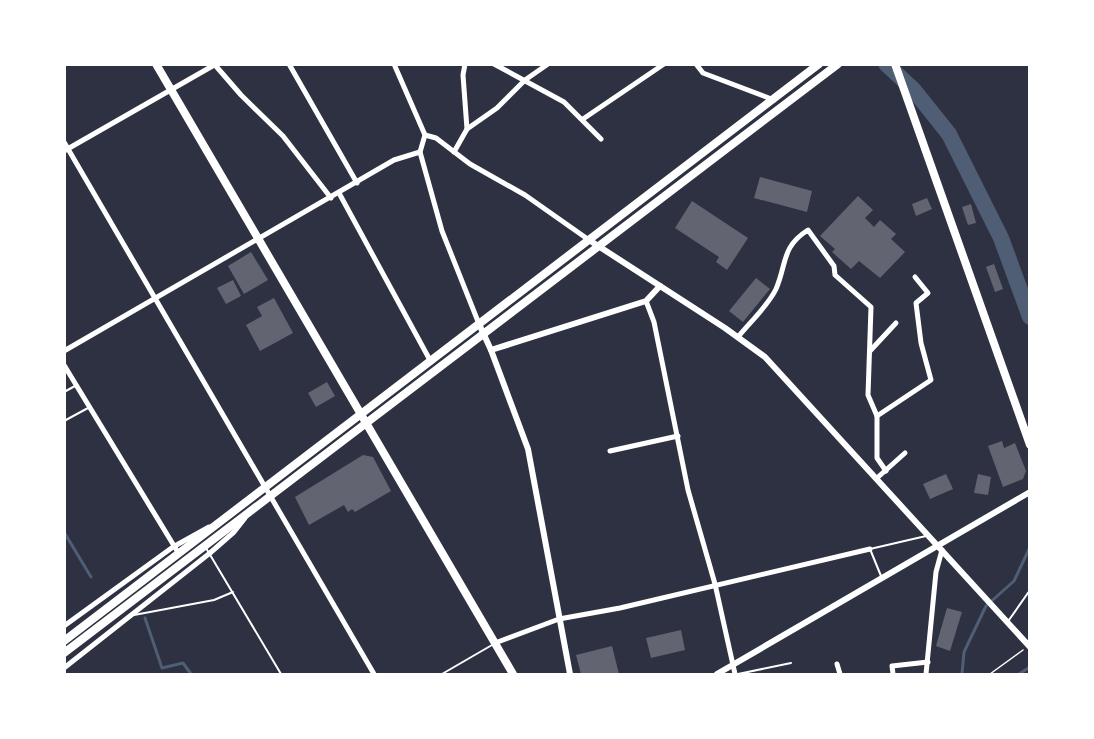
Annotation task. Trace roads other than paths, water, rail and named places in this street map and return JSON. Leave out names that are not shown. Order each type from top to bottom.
[{"type":"main road","points":[[156,64],[513,675]]},
{"type":"main road","points":[[64,652],[366,426],[838,64]]},
{"type":"main road","points":[[896,64],[1029,445]]},
{"type":"main road","points":[[64,641],[176,550],[224,521],[774,100],[816,65]]},
{"type":"street","points":[[289,64],[357,183]]},
{"type":"street","points":[[394,64],[425,135],[420,152],[442,231],[491,350],[528,449],[570,675]]},
{"type":"street","points":[[465,64],[463,75],[467,129]]},
{"type":"street","points":[[494,64],[564,102],[584,119],[601,140]]},
{"type":"street","points":[[454,152],[467,129],[497,108],[525,80],[548,64]]},
{"type":"street","points":[[584,119],[664,64]]},
{"type":"street","points":[[696,64],[703,73],[774,100]]},
{"type":"street","points":[[67,150],[216,65],[241,95],[283,136],[331,198]]},
{"type":"street","points":[[425,135],[436,138],[470,164],[525,195],[765,357],[1029,647]]},
{"type":"street","points":[[64,142],[374,675]]},
{"type":"street","points":[[64,351],[394,160],[420,152]]},
{"type":"street","points":[[339,193],[431,362]]},
{"type":"street","points":[[738,337],[776,290],[785,256],[794,239],[808,230],[834,266],[835,274],[871,308],[868,395],[877,416],[877,458],[886,471]]},
{"type":"street","points":[[877,416],[931,380],[921,343],[916,303],[928,293],[915,277]]},
{"type":"street","points":[[491,350],[646,301],[660,286]]},
{"type":"street","points":[[646,301],[654,322],[688,490],[715,584],[736,675]]},
{"type":"street","points":[[870,351],[896,323]]},
{"type":"street","points":[[64,365],[176,550],[135,575],[64,626]]},
{"type":"street","points":[[610,451],[678,436]]},
{"type":"street","points":[[877,478],[905,453]]},
{"type":"street","points":[[717,675],[881,576],[1029,492]]},
{"type":"street","points":[[64,668],[210,553],[234,532],[247,514]]},
{"type":"street","points":[[495,643],[558,619],[620,608],[870,549]]},
{"type":"street","points":[[927,675],[936,572],[942,550]]},
{"type":"street","points":[[893,675],[892,666],[928,662]]},
{"type":"street","points":[[837,664],[840,675]]},
{"type":"lane","points":[[64,392],[77,385]]},
{"type":"lane","points":[[64,422],[90,406]]},
{"type":"lane","points":[[881,576],[870,549],[929,536]]},
{"type":"lane","points":[[205,546],[281,675]]},
{"type":"lane","points":[[1007,622],[1029,590]]},
{"type":"lane","points":[[133,615],[214,600],[233,592]]},
{"type":"lane","points":[[442,675],[495,643]]},
{"type":"lane","points":[[736,675],[791,663]]},
{"type":"waterway","points":[[886,64],[913,89],[949,134],[1001,238],[1030,317]]},
{"type":"waterway","points":[[64,532],[91,577]]},
{"type":"waterway","points":[[962,674],[964,652],[986,606],[1014,581],[1030,547]]},
{"type":"waterway","points":[[145,618],[162,668],[183,663],[191,674]]},
{"type":"waterway","points":[[1019,674],[1030,667]]}]
